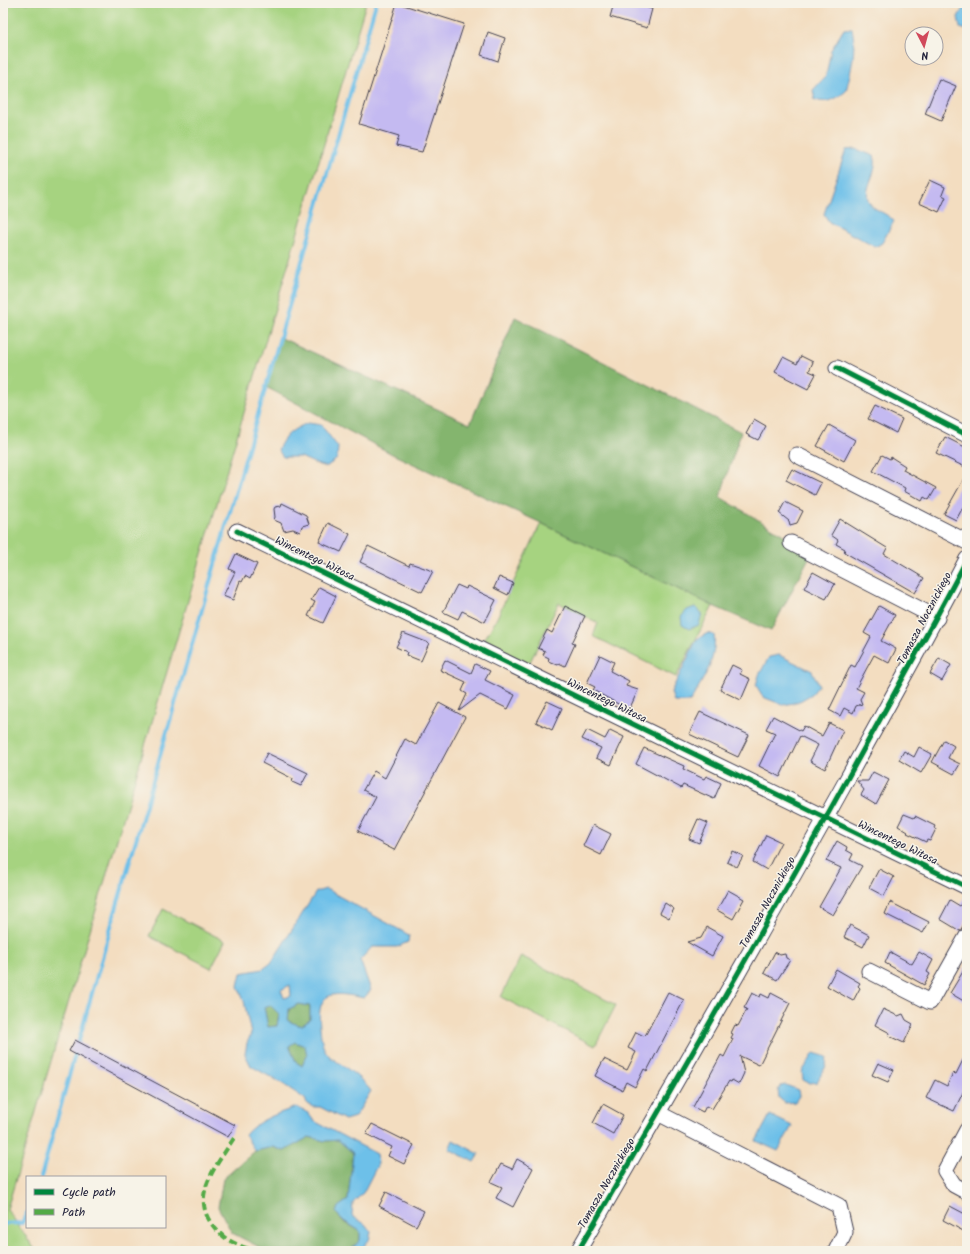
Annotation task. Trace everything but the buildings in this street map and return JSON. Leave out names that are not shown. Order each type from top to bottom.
[{"type":"street","points":[[838,368],[967,435]]},
{"type":"street","points":[[797,455],[967,542]]},
{"type":"street","name":"Wincentego Witosa","points":[[237,531],[967,887]]},
{"type":"street","name":"Tomasza Nocznickiego","points":[[791,543],[937,618]]},
{"type":"street","name":"Tomasza Nocznickiego","points":[[578,1251],[826,818],[937,618],[967,559]]},
{"type":"street","points":[[869,971],[930,1002],[967,936]]},
{"type":"street","points":[[658,1113],[839,1206],[845,1232],[836,1251]]},
{"type":"street","points":[[967,1130],[945,1171],[954,1185],[967,1192]]},
{"type":"green space","points":[[3,3],[366,3],[7,1209],[36,1251],[3,1251]]},
{"type":"green space","points":[[515,317],[741,432],[720,497],[812,552],[771,631],[713,606],[541,523],[392,454],[266,387],[279,337],[470,424]]},
{"type":"green space","points":[[541,523],[713,606],[676,677],[593,636],[598,623],[559,603],[527,668],[479,648],[495,622]]},
{"type":"green space","points":[[163,909],[225,941],[211,968],[149,936]]},
{"type":"green space","points":[[521,956],[616,1005],[595,1046],[501,997]]},
{"type":"green space","points":[[299,1004],[310,1006],[310,1020],[301,1026],[288,1021],[289,1009]]},
{"type":"green space","points":[[270,1005],[279,1014],[277,1026],[268,1027],[264,1007]]},
{"type":"green space","points":[[294,1042],[305,1046],[307,1055],[302,1066],[296,1062],[289,1046]]},
{"type":"green space","points":[[309,1137],[325,1141],[338,1140],[353,1153],[348,1200],[338,1207],[336,1213],[344,1222],[360,1231],[360,1240],[350,1251],[267,1251],[232,1233],[218,1207],[223,1179],[255,1151],[273,1147],[284,1151]]},
{"type":"water","points":[[966,3],[967,30],[960,28],[958,17]]},
{"type":"water","points":[[852,28],[854,52],[846,91],[832,100],[815,100],[813,90],[826,76],[831,50],[844,29]]},
{"type":"water","points":[[856,149],[874,156],[875,168],[869,185],[867,197],[869,202],[874,208],[894,221],[882,243],[875,247],[829,222],[824,214],[846,150]]},
{"type":"water","points":[[308,423],[321,425],[338,447],[337,459],[326,467],[301,457],[283,457],[278,450],[286,436]]},
{"type":"water","points":[[695,607],[702,613],[699,625],[689,629],[682,625],[681,617],[687,610]]},
{"type":"water","points":[[708,633],[714,635],[714,644],[708,670],[690,702],[674,702],[671,692],[697,639]]},
{"type":"water","points":[[779,655],[812,671],[819,685],[812,694],[798,702],[783,705],[763,697],[756,685],[759,675],[769,657]]},
{"type":"water","points":[[326,889],[409,935],[408,942],[397,947],[372,947],[360,960],[371,990],[364,998],[344,995],[329,996],[324,1000],[321,1006],[320,1027],[325,1050],[331,1057],[360,1079],[371,1091],[355,1117],[345,1120],[320,1107],[313,1107],[307,1104],[305,1099],[283,1084],[251,1066],[245,1054],[247,1043],[251,1034],[244,1001],[238,986],[241,973],[263,969],[271,963],[316,892]],"holes":[[[290,985],[291,996],[284,998],[281,990]],[[299,1004],[310,1006],[310,1020],[301,1026],[288,1021],[289,1009]],[[270,1005],[279,1014],[277,1026],[268,1027],[264,1007]],[[295,1042],[305,1046],[307,1055],[302,1066],[296,1062],[289,1046]]]},
{"type":"water","points":[[814,1053],[827,1057],[826,1066],[817,1082],[809,1083],[803,1080],[802,1072]]},
{"type":"water","points":[[786,1085],[798,1090],[799,1096],[795,1102],[785,1103],[779,1098],[778,1090],[781,1086]]},
{"type":"water","points":[[297,1107],[308,1113],[314,1121],[377,1154],[378,1164],[363,1193],[353,1203],[352,1216],[365,1224],[371,1232],[369,1240],[360,1251],[350,1251],[360,1240],[360,1231],[344,1221],[336,1213],[338,1207],[348,1200],[353,1153],[338,1140],[325,1141],[309,1137],[284,1151],[273,1147],[255,1151],[245,1135],[262,1121]]},
{"type":"water","points":[[770,1115],[792,1126],[778,1151],[756,1141]]},
{"type":"water","points":[[453,1140],[479,1154],[474,1162],[449,1149]]},
{"type":"waterway","points":[[41,1176],[94,986],[376,3]]},
{"type":"waterway","points":[[3,1224],[22,1223],[26,1215]]},
{"type":"marked path","points":[[234,1138],[211,1175],[206,1187],[204,1199],[205,1211],[211,1224],[223,1236],[234,1243],[254,1251]]},
{"type":"cycle path","points":[[837,368],[967,435]]},
{"type":"cycle path","points":[[237,531],[967,887]]},
{"type":"cycle path","points":[[578,1251],[779,901],[907,671],[967,559]]}]
